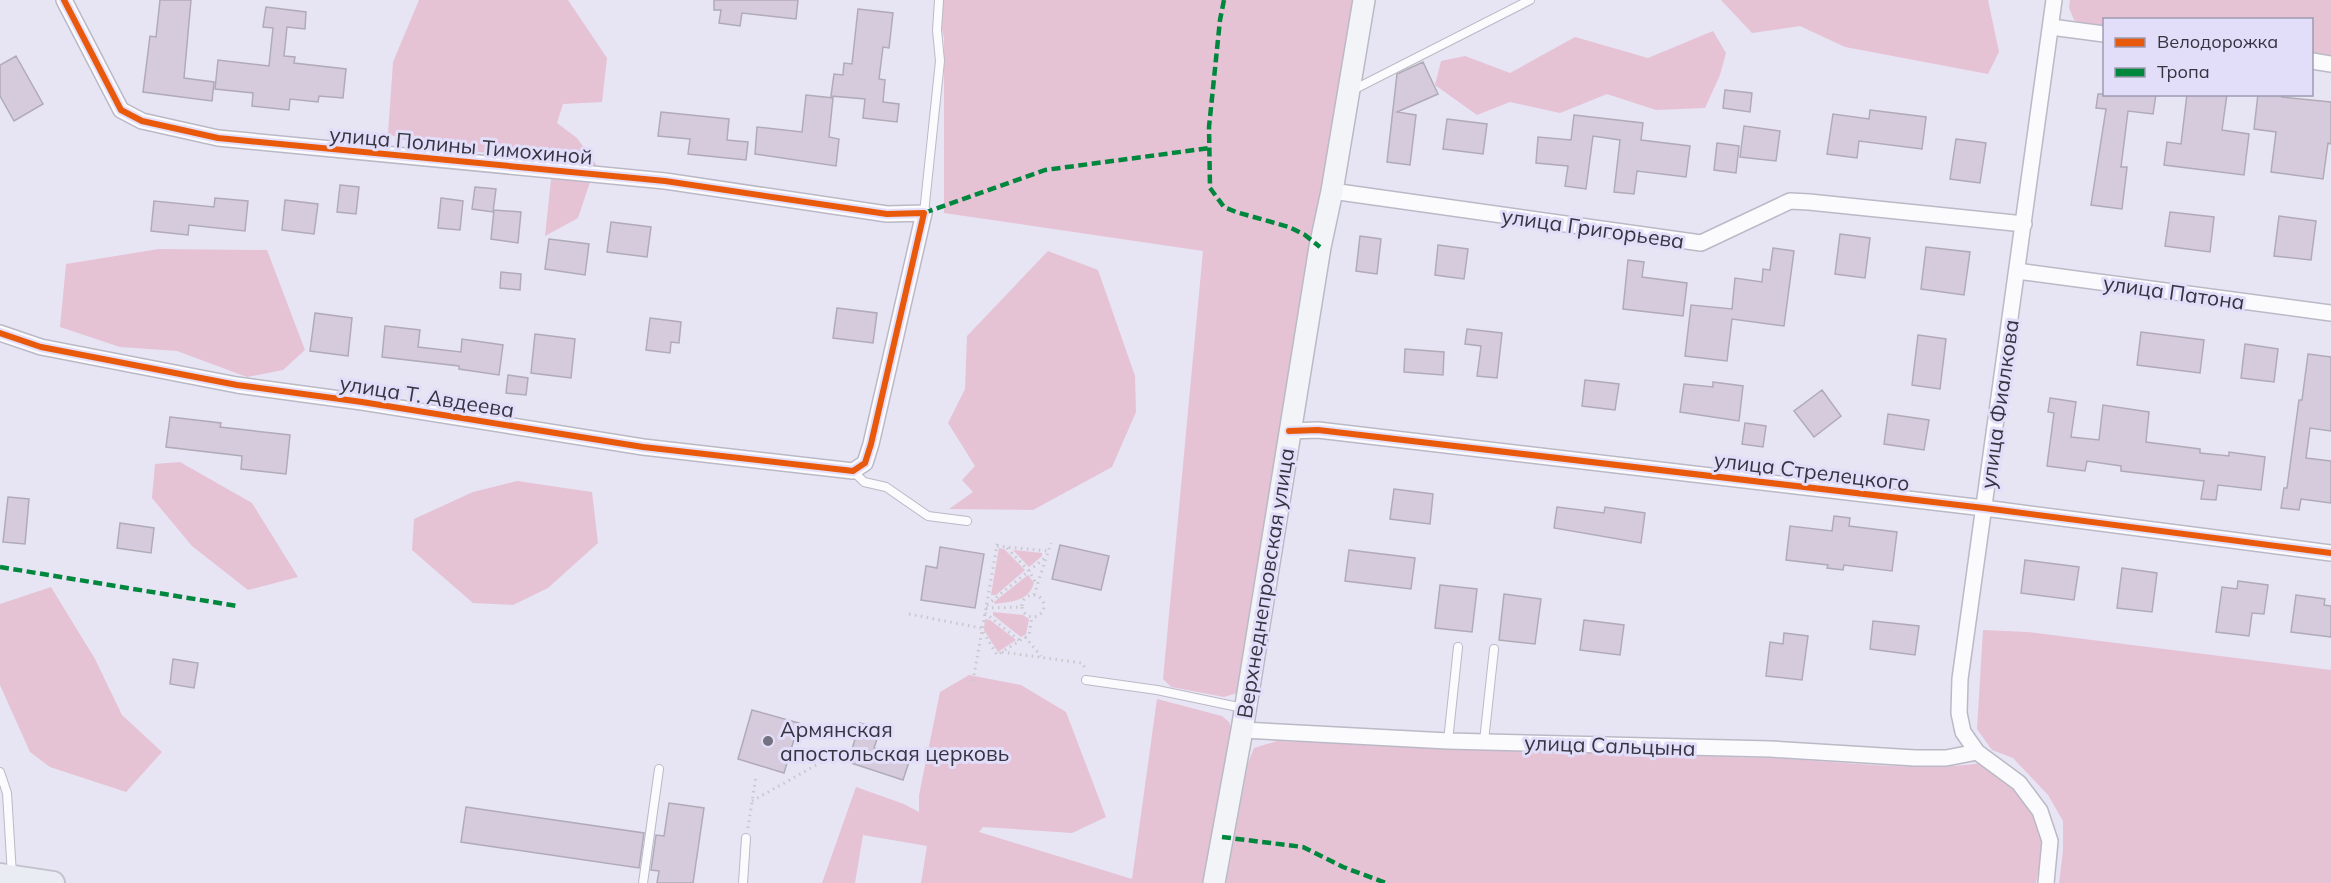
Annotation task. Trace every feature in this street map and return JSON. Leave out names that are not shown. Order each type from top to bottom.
[{"type":"main road","points":[[6,876],[53,883]]},
{"type":"street","name":"улица Полины Тимохиной","points":[[64,0],[121,110],[142,121],[218,138],[665,181],[887,214],[924,213]]},
{"type":"street","name":"Верхнеднепровская улица","points":[[1214,883],[1320,247],[1332,191],[1364,0]]},
{"type":"street","name":"улица Фиалкова","points":[[2046,883],[2050,841],[2040,811],[2019,783],[1977,752],[1963,732],[1959,713],[1960,679],[2054,0]]},
{"type":"street","points":[[2051,27],[2103,34]]},
{"type":"street","points":[[2313,61],[2331,64]]},
{"type":"street","name":"улица Григорьева","points":[[1332,191],[1701,243],[1790,201],[2024,224]]},
{"type":"street","points":[[853,471],[865,463],[871,444],[924,213]]},
{"type":"street","name":"улица Патона","points":[[2018,271],[2331,313]]},
{"type":"street","name":"улица Т. Авдеева","points":[[0,333],[41,347],[237,385],[362,402],[643,447],[853,471]]},
{"type":"street","name":"улица Стрелецкого","points":[[1289,430],[1317,430],[1984,508],[2331,553]]},
{"type":"street","name":"улица Сальцына","points":[[1243,719],[1448,741],[1770,749],[1915,758],[1946,758],[1977,752]]},
{"type":"lane","points":[[924,213],[940,61],[937,30],[939,0]]},
{"type":"lane","points":[[1349,92],[1530,0]]},
{"type":"lane","points":[[853,471],[864,482],[886,487],[928,516],[967,521]]},
{"type":"lane","points":[[1448,741],[1458,647]]},
{"type":"lane","points":[[1484,741],[1494,649]]},
{"type":"lane","points":[[1086,680],[1157,690],[1243,719]]},
{"type":"lane","points":[[643,883],[659,770]]},
{"type":"lane","points":[[0,772],[8,793],[6,876]]},
{"type":"lane","points":[[743,883],[746,838]]},
{"type":"path","points":[[973,681],[998,540]]},
{"type":"path","points":[[1034,596],[1051,543]]},
{"type":"path","points":[[997,546],[1048,551]]},
{"type":"path","points":[[1006,547],[1029,571],[1037,585]]},
{"type":"path","points":[[986,609],[1046,557]]},
{"type":"path","points":[[1022,607],[1025,599],[1034,596],[1040,599],[1043,605],[1041,612],[1032,617]]},
{"type":"path","points":[[986,609],[1022,607]]},
{"type":"path","points":[[1022,607],[1026,614],[1032,617]]},
{"type":"path","points":[[986,609],[1020,640]]},
{"type":"path","points":[[909,614],[982,630],[997,655],[1029,635],[1032,617]]},
{"type":"path","points":[[1025,637],[1042,658]]},
{"type":"path","points":[[1002,652],[1082,663]]},
{"type":"path","points":[[752,801],[836,754]]},
{"type":"path","points":[[746,838],[756,776]]},
{"type":"shaded area","points":[[419,0],[568,0],[607,58],[602,102],[563,104],[557,123],[577,138],[596,164],[578,218],[545,236],[553,161],[416,144],[388,134],[393,62]]},
{"type":"shaded area","points":[[936,0],[1358,0],[1237,693],[1224,697],[1171,687],[1163,679],[1203,251],[944,213],[944,38]]},
{"type":"shaded area","points":[[1721,0],[1988,0],[1999,52],[1988,74],[1845,47],[1800,26],[1752,33]]},
{"type":"shaded area","points":[[2070,0],[2331,0],[2331,57],[2313,54],[2313,18],[2103,18],[2103,27],[2084,25],[2074,20],[2069,8]]},
{"type":"shaded area","points":[[1713,31],[1726,53],[1720,75],[1705,108],[1656,110],[1607,94],[1560,113],[1510,102],[1477,115],[1435,85],[1441,61],[1465,56],[1510,73],[1575,37],[1648,58]]},
{"type":"shaded area","points":[[159,249],[267,250],[305,350],[283,370],[247,377],[177,351],[120,347],[60,327],[66,264]]},
{"type":"shaded area","points":[[1048,251],[1098,270],[1135,376],[1136,412],[1112,467],[1033,510],[949,509],[973,492],[962,480],[975,466],[948,423],[965,389],[967,336]]},
{"type":"shaded area","points":[[180,462],[252,503],[298,577],[248,590],[192,546],[152,498],[155,464]]},
{"type":"shaded area","points":[[517,481],[592,492],[598,543],[548,588],[513,605],[473,603],[412,550],[414,519],[473,492]]},
{"type":"shaded area","points":[[999,548],[1004,549],[1025,570],[996,595],[991,595]]},
{"type":"shaded area","points":[[1013,550],[1042,553],[1042,556],[1029,567]]},
{"type":"shaded area","points":[[1028,575],[1034,583],[1028,594],[1019,600],[995,604],[994,602]]},
{"type":"shaded area","points":[[51,587],[95,659],[122,715],[162,752],[126,792],[50,767],[30,752],[0,685],[0,604]]},
{"type":"shaded area","points":[[993,612],[1023,615],[1029,619],[1026,634],[1021,637],[993,615]]},
{"type":"shaded area","points":[[985,619],[990,620],[1016,640],[998,652],[984,630]]},
{"type":"shaded area","points":[[1983,630],[2028,632],[2331,670],[2331,883],[2059,883],[2063,851],[2063,821],[2048,795],[2013,758],[1992,750],[1977,729]]},
{"type":"shaded area","points":[[969,675],[1021,685],[1066,712],[1106,817],[1072,833],[983,827],[979,832],[1132,879],[1157,699],[1222,716],[1229,722],[1232,730],[1204,883],[921,883],[927,846],[863,835],[855,883],[822,883],[856,787],[904,804],[919,812],[919,795],[940,692]]},
{"type":"shaded area","points":[[1277,741],[1791,759],[1928,767],[1982,763],[2023,796],[2038,816],[2043,828],[2043,852],[2036,883],[1226,883],[1248,763],[1254,748]]},
{"type":"building","points":[[160,0],[191,0],[184,78],[214,82],[212,101],[143,92],[150,36],[156,37]]},
{"type":"building","points":[[714,0],[798,0],[796,19],[742,13],[740,26],[719,23],[721,10],[714,10]]},
{"type":"building","points":[[266,7],[306,12],[305,29],[287,27],[284,56],[295,57],[294,63],[346,69],[343,98],[319,96],[318,102],[290,99],[289,110],[252,106],[253,93],[215,89],[218,60],[269,66],[273,28],[263,27]]},
{"type":"building","points":[[858,9],[893,13],[889,48],[883,47],[879,79],[885,80],[883,102],[899,104],[897,122],[863,118],[865,99],[831,96],[834,74],[843,75],[844,63],[852,64]]},
{"type":"building","points":[[16,56],[43,104],[14,121],[0,96],[0,65]]},
{"type":"building","points":[[1423,62],[1438,94],[1397,112],[1416,115],[1410,165],[1387,162],[1397,74]]},
{"type":"building","points":[[1725,90],[1752,93],[1750,112],[1723,108]]},
{"type":"building","points":[[2098,94],[2103,94],[2103,96],[2156,96],[2153,114],[2128,111],[2121,167],[2127,167],[2122,209],[2091,205],[2106,109],[2096,108]]},
{"type":"building","points":[[806,95],[833,98],[829,137],[839,139],[836,166],[755,154],[757,127],[802,132]]},
{"type":"building","points":[[2187,96],[2227,96],[2222,130],[2249,134],[2244,175],[2164,165],[2167,142],[2181,144]]},
{"type":"building","points":[[2258,96],[2282,96],[2331,102],[2331,144],[2328,143],[2323,179],[2271,172],[2276,132],[2254,129]]},
{"type":"building","points":[[1870,110],[1926,117],[1922,149],[1859,141],[1857,158],[1827,154],[1833,114],[1869,119]]},
{"type":"building","points":[[661,112],[729,119],[727,140],[748,142],[746,160],[688,154],[690,139],[658,136]]},
{"type":"building","points":[[1574,115],[1643,123],[1641,140],[1690,146],[1686,177],[1637,171],[1634,194],[1614,192],[1620,140],[1593,136],[1586,189],[1565,186],[1568,166],[1536,163],[1538,137],[1571,140]]},
{"type":"building","points":[[1447,119],[1487,124],[1483,154],[1443,149]]},
{"type":"building","points":[[1744,126],[1780,131],[1776,161],[1740,157]]},
{"type":"building","points":[[1956,139],[1986,143],[1980,183],[1950,179]]},
{"type":"building","points":[[1717,143],[1739,146],[1736,173],[1714,170]]},
{"type":"building","points":[[340,185],[359,187],[356,214],[337,212]]},
{"type":"building","points":[[475,187],[496,189],[493,212],[472,209]]},
{"type":"building","points":[[215,198],[248,201],[245,231],[189,225],[188,235],[151,231],[154,201],[214,207]]},
{"type":"building","points":[[441,198],[463,201],[460,230],[438,228]]},
{"type":"building","points":[[285,200],[318,204],[314,234],[282,230]]},
{"type":"building","points":[[494,210],[521,212],[518,243],[491,239]]},
{"type":"building","points":[[2170,212],[2214,217],[2210,252],[2165,246]]},
{"type":"building","points":[[2279,216],[2316,221],[2311,260],[2274,256]]},
{"type":"building","points":[[611,222],[651,227],[647,257],[607,252]]},
{"type":"building","points":[[1840,234],[1870,238],[1865,278],[1835,274]]},
{"type":"building","points":[[1360,236],[1381,239],[1377,274],[1356,271]]},
{"type":"building","points":[[549,239],[589,244],[585,275],[545,269]]},
{"type":"building","points":[[1438,245],[1468,249],[1464,279],[1435,275]]},
{"type":"building","points":[[1926,247],[1970,252],[1964,295],[1921,289]]},
{"type":"building","points":[[1773,248],[1794,251],[1784,326],[1732,319],[1727,361],[1685,356],[1691,305],[1732,309],[1735,278],[1762,282],[1763,269],[1770,270]]},
{"type":"building","points":[[1628,260],[1644,262],[1642,277],[1687,283],[1683,316],[1623,309]]},
{"type":"building","points":[[501,272],[521,274],[520,290],[500,288]]},
{"type":"building","points":[[837,308],[877,313],[873,343],[833,338]]},
{"type":"building","points":[[315,313],[352,318],[348,356],[310,351]]},
{"type":"building","points":[[650,318],[681,322],[679,343],[671,342],[670,353],[646,350]]},
{"type":"building","points":[[385,326],[420,330],[418,347],[461,352],[462,339],[503,345],[499,375],[459,369],[459,366],[382,357]]},
{"type":"building","points":[[1467,329],[1502,333],[1497,378],[1477,376],[1481,346],[1465,344]]},
{"type":"building","points":[[2141,332],[2204,340],[2200,373],[2137,365]]},
{"type":"building","points":[[535,334],[575,339],[571,378],[531,373]]},
{"type":"building","points":[[1918,335],[1946,339],[1940,389],[1912,385]]},
{"type":"building","points":[[2245,344],[2278,349],[2274,382],[2241,378]]},
{"type":"building","points":[[1405,349],[1444,352],[1443,375],[1404,372]]},
{"type":"building","points":[[2308,354],[2331,357],[2331,431],[2310,428],[2306,458],[2331,461],[2331,503],[2301,499],[2299,510],[2281,508],[2284,488],[2287,488]]},
{"type":"building","points":[[508,375],[528,378],[526,395],[506,393]]},
{"type":"building","points":[[1585,380],[1619,384],[1615,410],[1582,406]]},
{"type":"building","points":[[1713,382],[1743,386],[1739,421],[1680,412],[1684,384],[1713,387]]},
{"type":"building","points":[[1822,390],[1841,416],[1814,437],[1794,411]]},
{"type":"building","points":[[2050,398],[2076,402],[2071,437],[2099,440],[2103,405],[2149,412],[2146,442],[2200,449],[2200,453],[2229,456],[2229,452],[2265,457],[2261,490],[2218,485],[2216,500],[2201,499],[2204,481],[2121,471],[2121,466],[2087,461],[2085,471],[2047,466],[2054,413],[2048,412]]},
{"type":"building","points":[[1888,414],[1929,420],[1924,450],[1884,444]]},
{"type":"building","points":[[170,417],[221,423],[220,427],[290,435],[286,474],[241,469],[242,456],[166,447]]},
{"type":"building","points":[[1745,423],[1766,426],[1763,447],[1742,444]]},
{"type":"building","points":[[1394,489],[1433,494],[1430,524],[1390,519]]},
{"type":"building","points":[[8,497],[29,499],[25,544],[3,542]]},
{"type":"building","points":[[1557,507],[1604,513],[1605,507],[1645,513],[1641,543],[1554,528]]},
{"type":"building","points":[[1834,516],[1850,518],[1849,526],[1897,532],[1892,571],[1844,565],[1843,570],[1827,568],[1828,565],[1786,560],[1790,526],[1832,531]]},
{"type":"building","points":[[120,523],[154,528],[151,553],[117,548]]},
{"type":"building","points":[[1060,545],[1109,556],[1101,590],[1052,579]]},
{"type":"building","points":[[940,547],[984,554],[975,608],[921,600],[926,566],[937,568]]},
{"type":"building","points":[[1349,550],[1415,558],[1411,589],[1345,581]]},
{"type":"building","points":[[2025,560],[2079,567],[2074,600],[2021,593]]},
{"type":"building","points":[[2122,568],[2157,573],[2152,612],[2117,608]]},
{"type":"building","points":[[2238,581],[2268,585],[2264,614],[2252,613],[2249,636],[2216,632],[2222,587],[2237,589]]},
{"type":"building","points":[[1440,585],[1477,589],[1472,632],[1435,628]]},
{"type":"building","points":[[1504,594],[1541,599],[1535,644],[1499,640]]},
{"type":"building","points":[[2296,595],[2325,599],[2324,605],[2331,606],[2331,637],[2291,632]]},
{"type":"building","points":[[1584,620],[1624,625],[1620,655],[1580,650]]},
{"type":"building","points":[[1873,621],[1919,626],[1915,655],[1870,649]]},
{"type":"building","points":[[1784,633],[1808,636],[1802,680],[1766,676],[1770,642],[1783,644]]},
{"type":"building","points":[[173,659],[198,663],[194,688],[170,684]]},
{"type":"building","name":"Армянская апостольская церковь","points":[[752,710],[799,723],[784,773],[738,759]]},
{"type":"building","points":[[860,723],[880,730],[874,748],[910,759],[903,780],[848,762]]},
{"type":"building","points":[[669,803],[704,808],[693,883],[657,883],[659,871],[651,870],[656,835],[664,836]]},
{"type":"building","points":[[466,807],[644,833],[639,868],[461,842]]},
{"type":"marked path","points":[[1224,0],[1209,127],[1210,188],[1224,207],[1289,227],[1305,235],[1320,247]]},
{"type":"marked path","points":[[924,213],[1045,170],[1210,148]]},
{"type":"marked path","points":[[0,567],[237,606]]},
{"type":"marked path","points":[[1222,837],[1303,847],[1343,867],[1386,883]]},
{"type":"cycle path","points":[[0,333],[41,347],[237,385],[362,402],[643,447],[853,471],[865,463],[871,444],[924,213],[887,214],[665,181],[218,138],[142,121],[121,110],[64,0]]},
{"type":"cycle path","points":[[1289,431],[1318,430],[1984,508],[2331,553]]},
{"type":"place","name":"Армянская апостольская церковь","points":[[768,741]]}]
